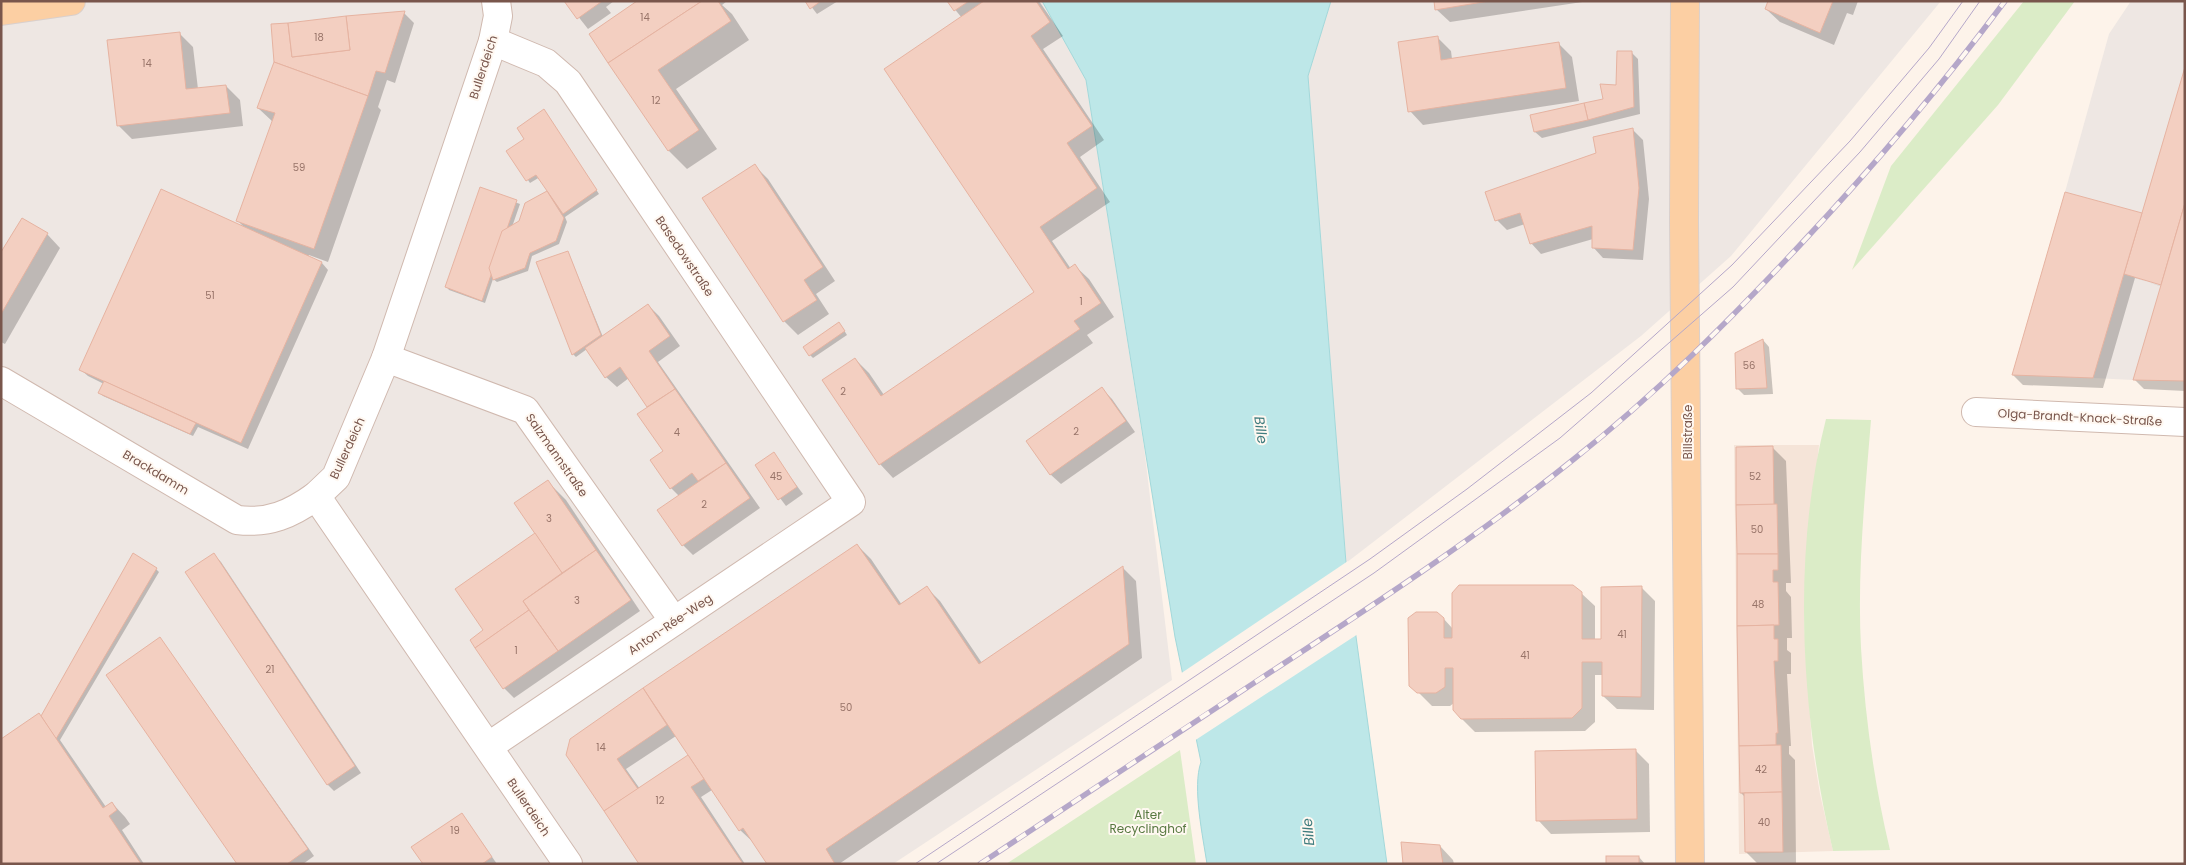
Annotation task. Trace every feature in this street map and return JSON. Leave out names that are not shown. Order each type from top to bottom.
[{"type":"main road","points":[[1,11],[71,1]]},
{"type":"main road","name":"Billstraße","points":[[1685,1],[1684,221],[1690,864]]},
{"type":"street","name":"Bullerdeich","points":[[496,1],[498,16],[493,41],[386,358],[336,478],[316,496],[568,864]]},
{"type":"street","name":"Basedowstraße","points":[[493,41],[546,64],[568,82],[851,502]]},
{"type":"street","name":"Salzmannstraße","points":[[386,358],[525,410],[674,621]]},
{"type":"street","name":"Brackdamm","points":[[1,381],[237,520],[253,522],[281,517],[295,512],[316,496]]},
{"type":"street","name":"Olga-Brandt-Knack-Straße","points":[[1976,412],[2185,422]]},
{"type":"street","name":"Anton-Rée-Weg","points":[[489,746],[851,502]]},
{"type":"shaded area","points":[[1,1],[1042,1],[1086,80],[1144,447],[1172,680],[893,864],[1,864]]},
{"type":"shaded area","points":[[1331,1],[1941,1],[1731,256],[1641,336],[1346,563],[1308,76]]},
{"type":"shaded area","points":[[2131,1],[2185,1],[2185,203],[2133,380],[2093,378],[2142,213],[2065,192],[2109,34]]},
{"type":"shaded area","points":[[1734,445],[1819,445],[1807,554],[1804,623],[1812,745],[1820,794],[1833,851],[1739,854]]},
{"type":"green space","points":[[2024,1],[2075,1],[1998,105],[1852,270],[1891,166]]},
{"type":"green space","points":[[1826,419],[1871,420],[1861,562],[1861,648],[1871,749],[1879,800],[1890,850],[1833,851],[1813,746],[1807,691],[1804,580],[1808,525],[1815,471]]},
{"type":"green space","name":"Alter Recyclinghof","points":[[1180,750],[1196,864],[1006,864]]},
{"type":"water","name":"Bille","points":[[1042,1],[1331,1],[1308,76],[1346,563],[1387,864],[1207,864],[1198,798],[1201,762],[1175,637],[1086,80]]},
{"type":"pier","points":[[1348,561],[1358,634],[1194,741],[1180,674]]},
{"type":"building","points":[[564,1],[601,1],[601,2],[577,19]]},
{"type":"building","points":[[637,1],[702,1],[608,63],[589,34]]},
{"type":"building","points":[[702,1],[718,1],[731,21],[658,70],[699,130],[668,151],[608,63]]},
{"type":"building","points":[[805,1],[821,1],[810,9]]},
{"type":"building","points":[[947,1],[969,1],[954,11]]},
{"type":"building","points":[[984,1],[1036,1],[1050,22],[1031,36],[1092,126],[1067,143],[1097,188],[1040,227],[1068,269],[1075,264],[1101,303],[1074,321],[1080,329],[879,465],[822,380],[855,358],[881,396],[1034,292],[884,69]]},
{"type":"building","points":[[1434,1],[1489,1],[1435,10]]},
{"type":"building","points":[[1768,1],[1833,1],[1820,33],[1765,9]]},
{"type":"building","points":[[405,11],[385,73],[376,71],[368,96],[274,62],[271,24],[288,23],[292,57],[350,50],[346,16]]},
{"type":"building","points":[[346,16],[350,50],[292,57],[288,23]]},
{"type":"building","points":[[180,32],[186,89],[226,85],[230,113],[117,126],[107,40]]},
{"type":"building","points":[[1438,36],[1441,60],[1559,42],[1566,88],[1408,112],[1398,42]]},
{"type":"building","points":[[1617,51],[1632,51],[1634,107],[1588,120],[1584,103],[1603,99],[1600,84],[1616,85]]},
{"type":"building","points":[[274,62],[368,96],[314,249],[236,221],[275,113],[257,108]]},
{"type":"building","points":[[2185,67],[2185,203],[2161,285],[2124,274]]},
{"type":"building","points":[[1584,103],[1588,120],[1534,132],[1530,115]]},
{"type":"building","points":[[544,109],[597,190],[563,214],[536,175],[526,181],[506,151],[524,139],[517,128]]},
{"type":"building","points":[[1633,128],[1639,188],[1633,250],[1592,248],[1592,226],[1530,244],[1520,213],[1495,221],[1485,192],[1596,153],[1593,137]]},
{"type":"building","points":[[755,164],[823,267],[804,280],[817,300],[783,322],[702,198]]},
{"type":"building","points":[[480,187],[517,200],[482,301],[445,287]]},
{"type":"building","points":[[161,189],[322,262],[241,443],[79,370]]},
{"type":"building","points":[[547,191],[564,218],[556,241],[530,253],[525,268],[493,280],[489,268],[502,231],[519,221],[525,203]]},
{"type":"building","points":[[2065,192],[2142,213],[2093,378],[2012,375]]},
{"type":"building","points":[[2185,203],[2185,381],[2133,380],[2161,285]]},
{"type":"building","points":[[22,218],[48,233],[1,314],[1,252]]},
{"type":"building","points":[[568,251],[601,335],[572,355],[536,262]]},
{"type":"building","points":[[648,304],[670,336],[649,351],[675,389],[647,407],[620,367],[605,378],[585,348]]},
{"type":"building","points":[[839,322],[845,331],[809,356],[803,347]]},
{"type":"building","points":[[1763,339],[1767,388],[1736,389],[1735,353]]},
{"type":"building","points":[[104,381],[196,423],[190,434],[98,393]]},
{"type":"building","points":[[1102,387],[1126,421],[1050,475],[1026,441]]},
{"type":"building","points":[[675,389],[726,463],[698,481],[692,473],[670,489],[650,460],[663,451],[637,414]]},
{"type":"building","points":[[1773,446],[1774,505],[1736,505],[1736,447]]},
{"type":"building","points":[[774,452],[797,487],[778,500],[755,465]]},
{"type":"building","points":[[726,463],[750,498],[682,546],[657,510]]},
{"type":"building","points":[[548,480],[596,550],[562,573],[514,503]]},
{"type":"building","points":[[1777,504],[1778,554],[1737,554],[1736,505]]},
{"type":"building","points":[[535,533],[562,573],[523,601],[529,610],[475,648],[470,640],[483,630],[455,589]]},
{"type":"building","points":[[857,544],[899,605],[927,586],[979,664],[1123,566],[1129,644],[826,849],[835,864],[767,864],[743,828],[739,831],[643,688]]},
{"type":"building","points":[[596,550],[631,600],[558,651],[523,601]]},
{"type":"building","points":[[133,553],[157,568],[56,739],[41,716]]},
{"type":"building","points":[[214,553],[355,766],[327,785],[185,572]]},
{"type":"building","points":[[1737,554],[1778,554],[1778,570],[1773,570],[1773,582],[1778,582],[1779,625],[1737,626]]},
{"type":"building","points":[[1459,585],[1573,585],[1582,592],[1582,639],[1601,639],[1601,587],[1642,586],[1641,697],[1602,696],[1602,662],[1582,662],[1582,708],[1572,718],[1461,719],[1453,710],[1453,668],[1445,668],[1445,687],[1436,693],[1417,693],[1409,686],[1408,618],[1416,612],[1437,612],[1444,618],[1444,638],[1452,638],[1452,593]]},
{"type":"building","points":[[529,610],[558,651],[503,689],[475,648]]},
{"type":"building","points":[[1774,625],[1774,639],[1778,639],[1778,661],[1774,661],[1778,733],[1776,733],[1776,745],[1739,746],[1737,626]]},
{"type":"building","points":[[160,637],[308,849],[287,864],[237,864],[106,675]]},
{"type":"building","points":[[643,688],[667,725],[617,759],[638,789],[604,811],[566,755],[570,739]]},
{"type":"building","points":[[39,713],[103,808],[112,802],[117,810],[109,816],[141,864],[1,864],[1,739]]},
{"type":"building","points":[[1781,745],[1782,792],[1740,793],[1739,746]]},
{"type":"building","points":[[1636,749],[1637,819],[1536,821],[1535,751]]},
{"type":"building","points":[[688,755],[704,779],[691,787],[743,864],[639,864],[604,811]]},
{"type":"building","points":[[1782,792],[1783,852],[1745,852],[1744,793]]},
{"type":"building","points":[[462,813],[492,857],[482,864],[423,864],[411,847]]},
{"type":"building","points":[[1401,842],[1440,845],[1443,864],[1403,864]]},
{"type":"building","points":[[1606,856],[1639,856],[1639,864],[1606,864]]},
{"type":"tram line","points":[[915,864],[1370,559],[1467,489],[1591,393],[1732,265],[1850,141],[1929,48],[1963,1]]},
{"type":"tram line","points":[[936,864],[1374,573],[1560,438],[1733,287],[1860,152],[1939,59],[1980,1]]},
{"type":"railway","points":[[980,864],[1460,545],[1537,489],[1634,409],[1746,301],[1854,186],[1906,126],[2005,1]]}]
